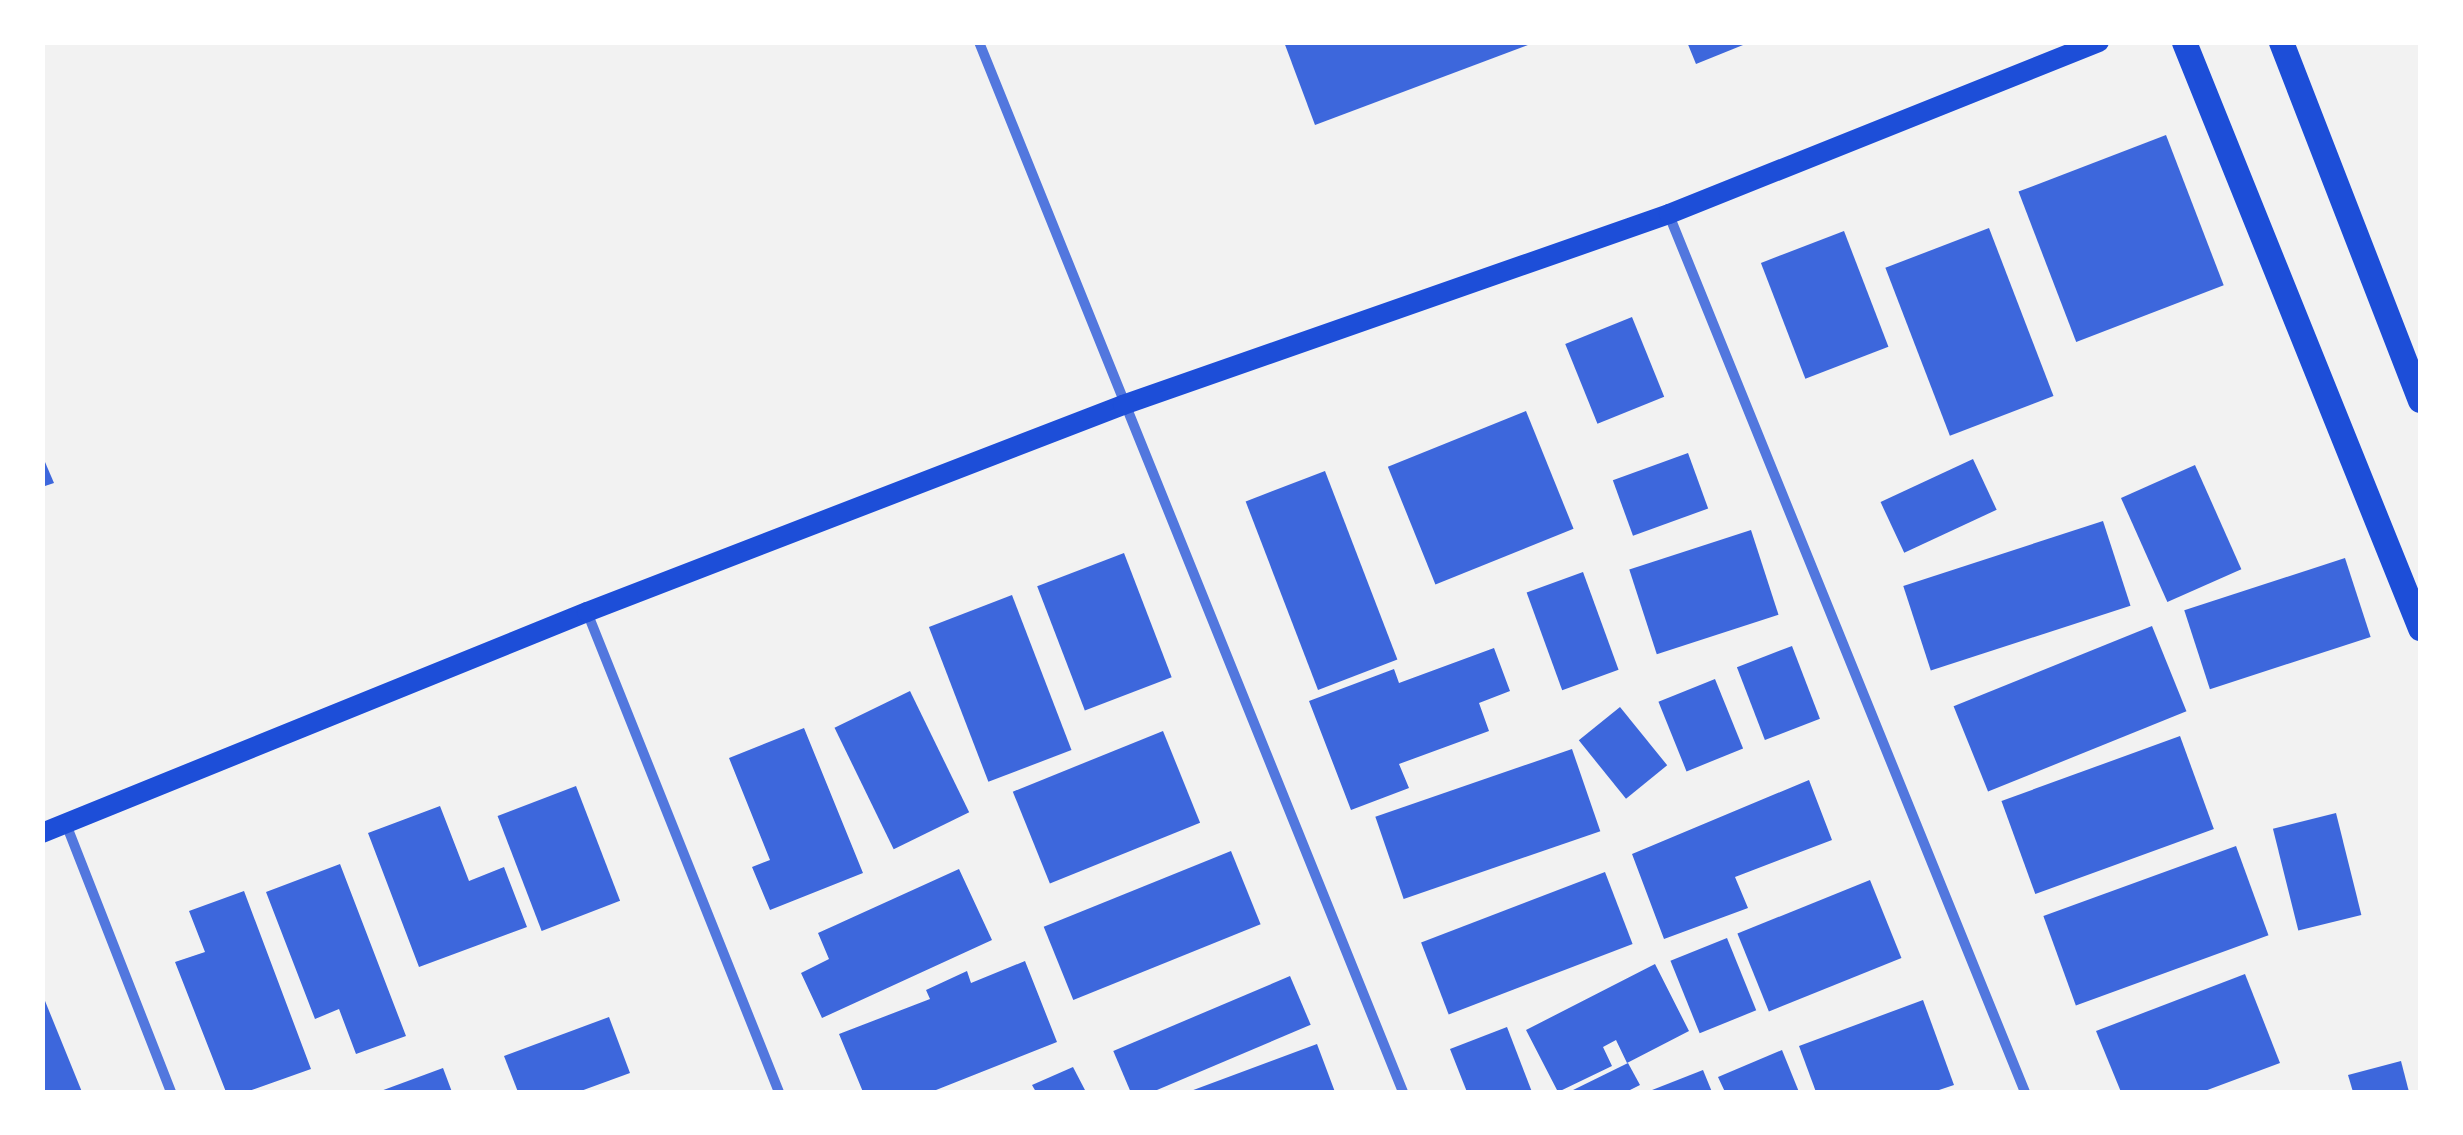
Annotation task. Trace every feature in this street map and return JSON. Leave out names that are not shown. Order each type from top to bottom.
[{"type":"main road","points":[[42,833],[587,612],[1124,405],[1669,214],[2099,42]]},
{"type":"main road","points":[[2184,42],[2420,628]]},
{"type":"main road","points":[[2280,42],[2420,400]]},
{"type":"street","points":[[980,42],[1403,1092]]},
{"type":"street","points":[[1669,214],[2025,1092]]},
{"type":"street","points":[[587,612],[779,1092]]},
{"type":"street","points":[[66,824],[170,1092]]},
{"type":"building","points":[[1284,42],[1533,42],[1533,43],[1315,125]]},
{"type":"building","points":[[1687,42],[1748,42],[1748,43],[1696,64]]},
{"type":"building","points":[[2166,135],[2224,285],[2076,342],[2018,192]]},
{"type":"building","points":[[1989,228],[2054,396],[1950,436],[1885,268]]},
{"type":"building","points":[[1844,231],[1888,347],[1805,379],[1761,263]]},
{"type":"building","points":[[1632,317],[1664,397],[1597,424],[1565,344]]},
{"type":"building","points":[[1526,411],[1574,529],[1435,585],[1388,467]]},
{"type":"building","points":[[1688,453],[1708,508],[1633,536],[1613,480]]},
{"type":"building","points":[[42,455],[54,483],[42,487]]},
{"type":"building","points":[[1973,459],[1997,510],[1904,553],[1881,502]]},
{"type":"building","points":[[2195,465],[2241,569],[2167,602],[2121,498]]},
{"type":"building","points":[[1325,471],[1397,660],[1318,690],[1246,501]]},
{"type":"building","points":[[2103,521],[2131,606],[1931,671],[1903,586]]},
{"type":"building","points":[[1751,530],[1779,615],[1657,654],[1629,570]]},
{"type":"building","points":[[1124,553],[1172,677],[1085,710],[1037,586]]},
{"type":"building","points":[[2345,558],[2371,637],[2210,689],[2184,610]]},
{"type":"building","points":[[1583,572],[1619,670],[1562,690],[1527,593]]},
{"type":"building","points":[[1012,595],[1071,750],[988,782],[929,627]]},
{"type":"building","points":[[2152,626],[2186,711],[1988,791],[1954,706]]},
{"type":"building","points":[[1792,646],[1820,719],[1765,740],[1737,667]]},
{"type":"building","points":[[1494,648],[1510,691],[1479,703],[1489,731],[1399,764],[1409,788],[1351,810],[1309,701],[1394,669],[1399,683]]},
{"type":"building","points":[[1715,679],[1743,749],[1687,771],[1658,702]]},
{"type":"building","points":[[910,691],[969,812],[894,849],[835,728]]},
{"type":"building","points":[[1620,707],[1667,765],[1626,799],[1579,740]]},
{"type":"building","points":[[804,728],[863,873],[770,910],[752,867],[770,860],[729,758]]},
{"type":"building","points":[[1163,731],[1200,823],[1050,883],[1013,792]]},
{"type":"building","points":[[2180,736],[2214,829],[2035,894],[2001,801]]},
{"type":"building","points":[[1572,749],[1600,831],[1404,899],[1375,817]]},
{"type":"building","points":[[1809,780],[1832,840],[1735,877],[1748,908],[1664,939],[1632,854]]},
{"type":"building","points":[[576,786],[620,901],[542,931],[498,816]]},
{"type":"building","points":[[440,806],[469,881],[504,867],[527,927],[419,967],[368,833]]},
{"type":"building","points":[[2336,813],[2361,915],[2298,931],[2273,829]]},
{"type":"building","points":[[2236,846],[2268,935],[2076,1005],[2043,916]]},
{"type":"building","points":[[1231,851],[1261,924],[1073,1000],[1044,927]]},
{"type":"building","points":[[340,864],[406,1036],[356,1054],[339,1009],[315,1019],[266,892]]},
{"type":"building","points":[[959,869],[992,940],[822,1018],[801,973],[829,959],[818,933]]},
{"type":"building","points":[[1605,872],[1633,944],[1449,1014],[1421,943]]},
{"type":"building","points":[[1870,880],[1901,958],[1769,1011],[1737,934]]},
{"type":"building","points":[[244,891],[311,1069],[246,1092],[226,1092],[175,962],[205,952],[189,911]]},
{"type":"building","points":[[1727,938],[1756,1010],[1700,1033],[1670,961]]},
{"type":"building","points":[[1025,961],[1057,1042],[931,1092],[863,1092],[839,1034],[930,999],[926,990],[967,971],[971,983]]},
{"type":"building","points":[[1655,964],[1689,1031],[1627,1063],[1616,1040],[1603,1047],[1612,1066],[1558,1092],[1526,1030]]},
{"type":"building","points":[[2245,974],[2280,1063],[2202,1092],[2121,1092],[2096,1031]]},
{"type":"building","points":[[1290,976],[1311,1025],[1152,1092],[1131,1092],[1113,1051]]},
{"type":"building","points":[[43,996],[82,1092],[42,1092]]},
{"type":"building","points":[[1923,1000],[1954,1085],[1933,1092],[1816,1092],[1799,1046]]},
{"type":"building","points":[[609,1017],[630,1073],[578,1092],[518,1092],[504,1056]]},
{"type":"building","points":[[1507,1027],[1532,1092],[1467,1092],[1450,1049]]},
{"type":"building","points":[[1317,1044],[1335,1092],[1188,1092]]},
{"type":"building","points":[[1782,1050],[1799,1092],[1725,1092],[1718,1077]]},
{"type":"building","points":[[2401,1061],[2409,1092],[2353,1092],[2348,1075]]},
{"type":"building","points":[[1628,1063],[1640,1085],[1626,1092],[1569,1092]]},
{"type":"building","points":[[1073,1067],[1086,1092],[1036,1092],[1032,1085]]},
{"type":"building","points":[[443,1068],[452,1092],[378,1092]]},
{"type":"building","points":[[1703,1070],[1712,1092],[1647,1092]]}]
